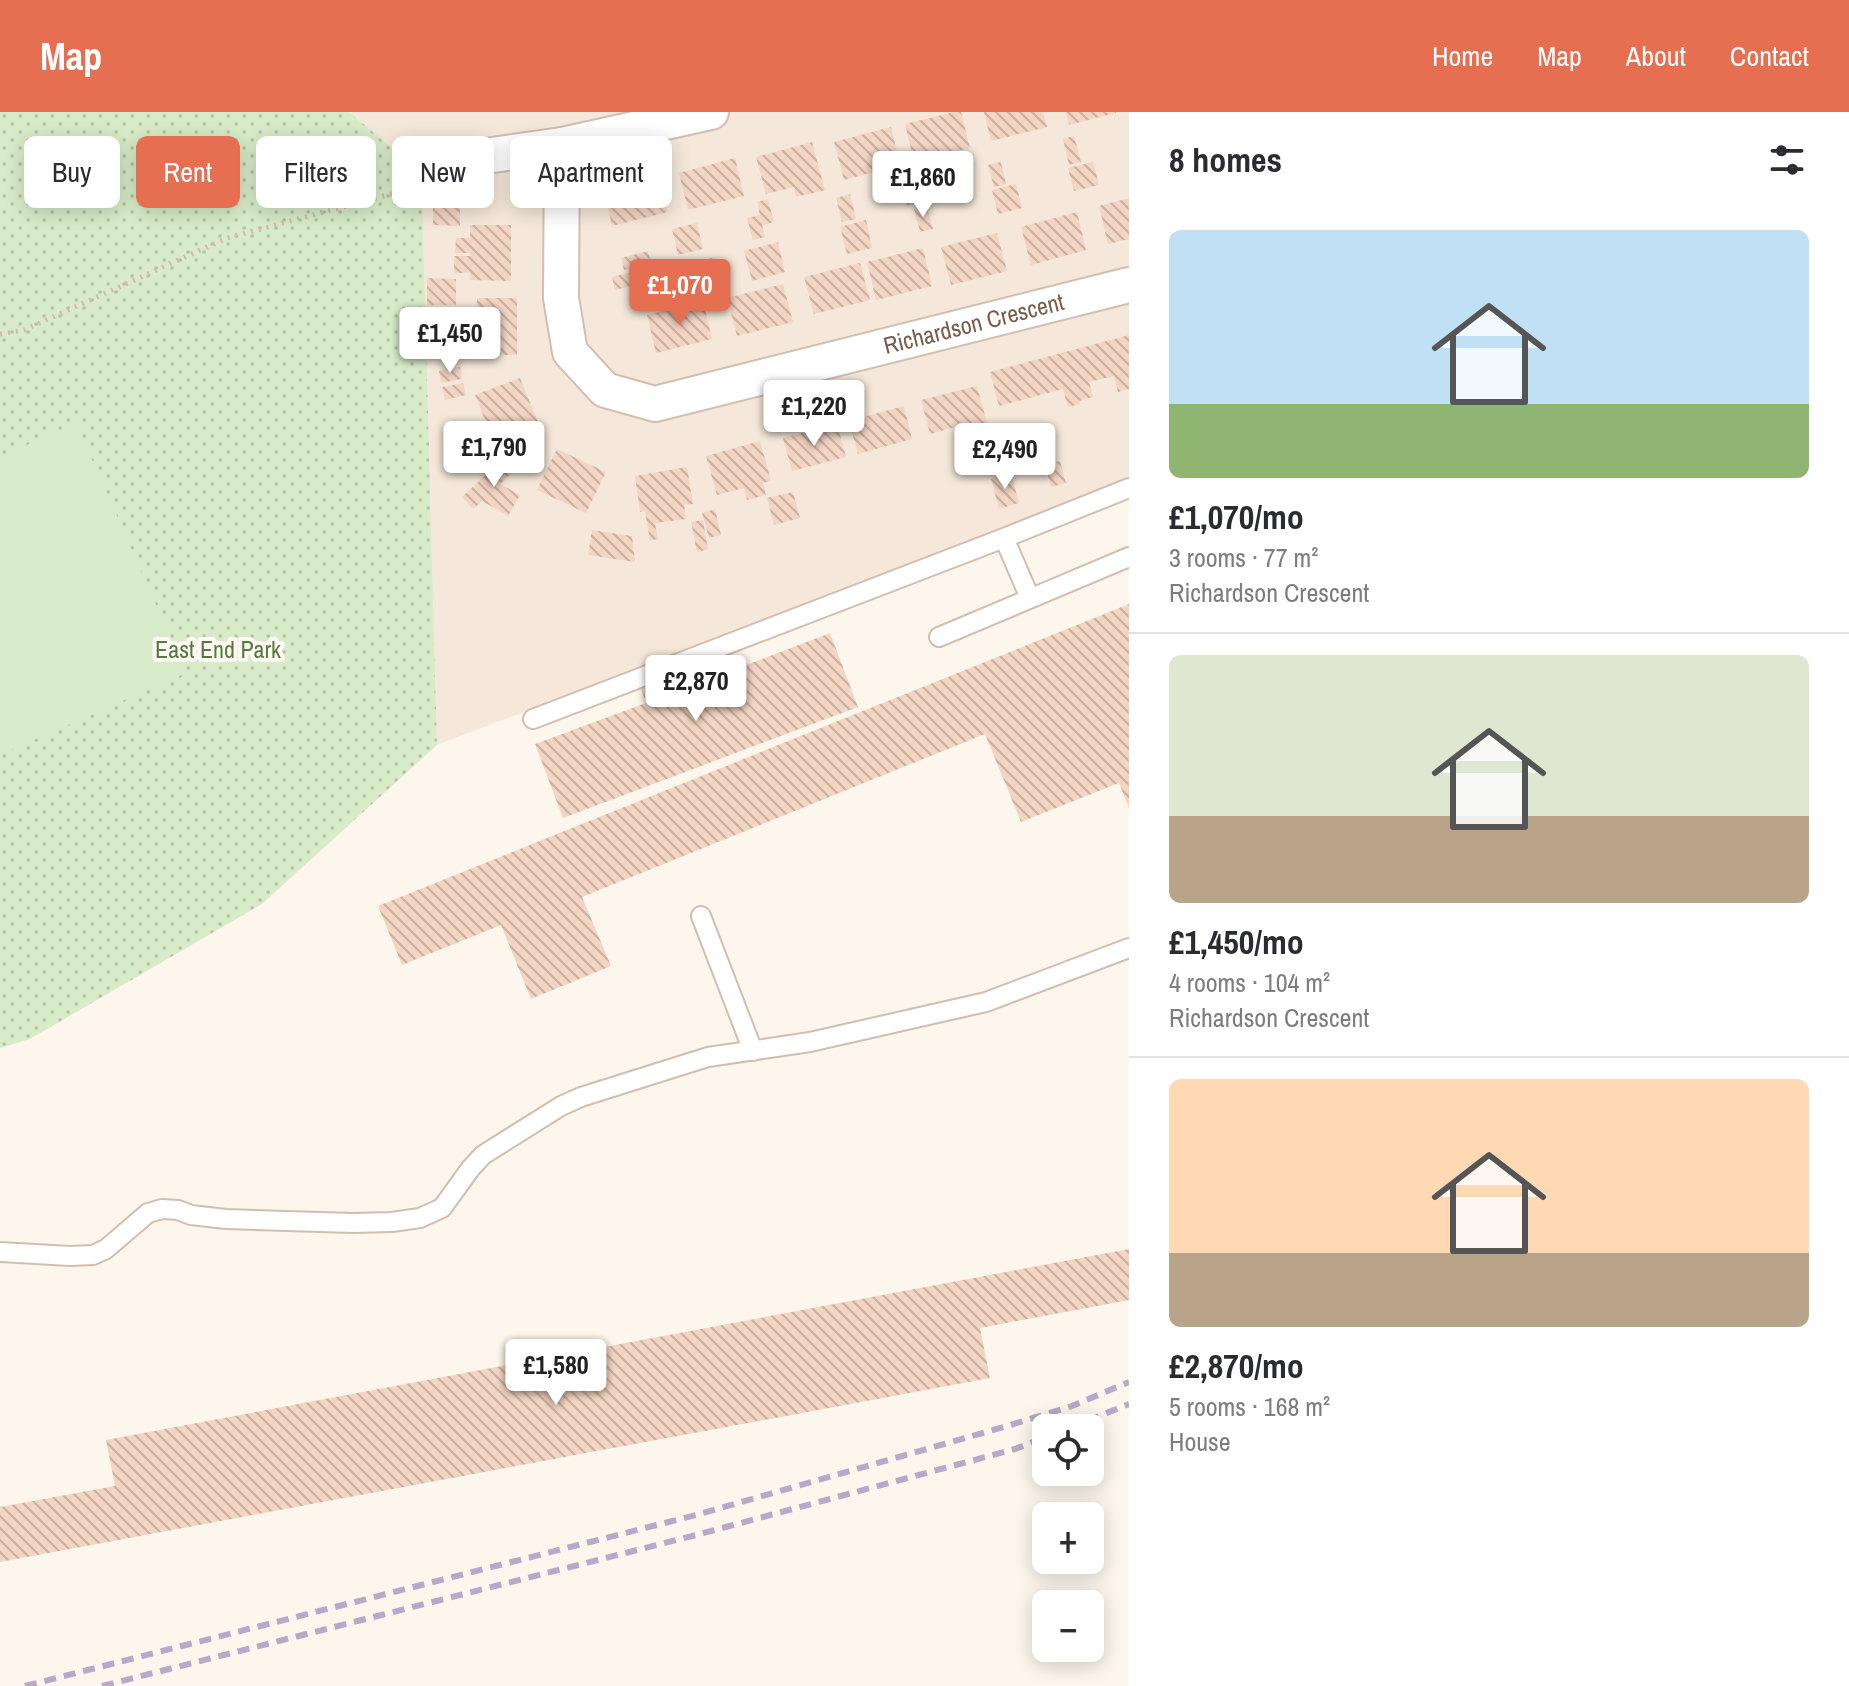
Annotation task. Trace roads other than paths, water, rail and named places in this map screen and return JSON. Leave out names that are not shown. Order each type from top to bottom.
[{"type":"street","points":[[586,136],[625,121],[711,112]]},
{"type":"street","name":"Richardson Crescent","points":[[562,208],[561,298],[570,352],[605,390],[655,404],[1129,285]]},
{"type":"lane","points":[[533,719],[1129,488]]},
{"type":"lane","points":[[1004,538],[1030,598]]},
{"type":"lane","points":[[939,637],[1129,557]]},
{"type":"lane","points":[[701,916],[753,1051]]},
{"type":"lane","points":[[0,1252],[93,1255],[106,1249],[148,1213],[162,1209],[226,1219],[392,1222],[420,1218],[442,1208],[483,1155],[561,1106],[581,1097],[708,1057],[825,1039],[986,1002],[1129,948]]},
{"type":"railway","points":[[25,1686],[696,1515],[1007,1426],[1072,1406],[1129,1382]]},
{"type":"railway","points":[[1104,1414],[1129,1404]]},
{"type":"railway","points":[[102,1686],[700,1534],[1032,1442]]},
{"type":"park label","name":"East End Park","points":[[218,650]]}]
